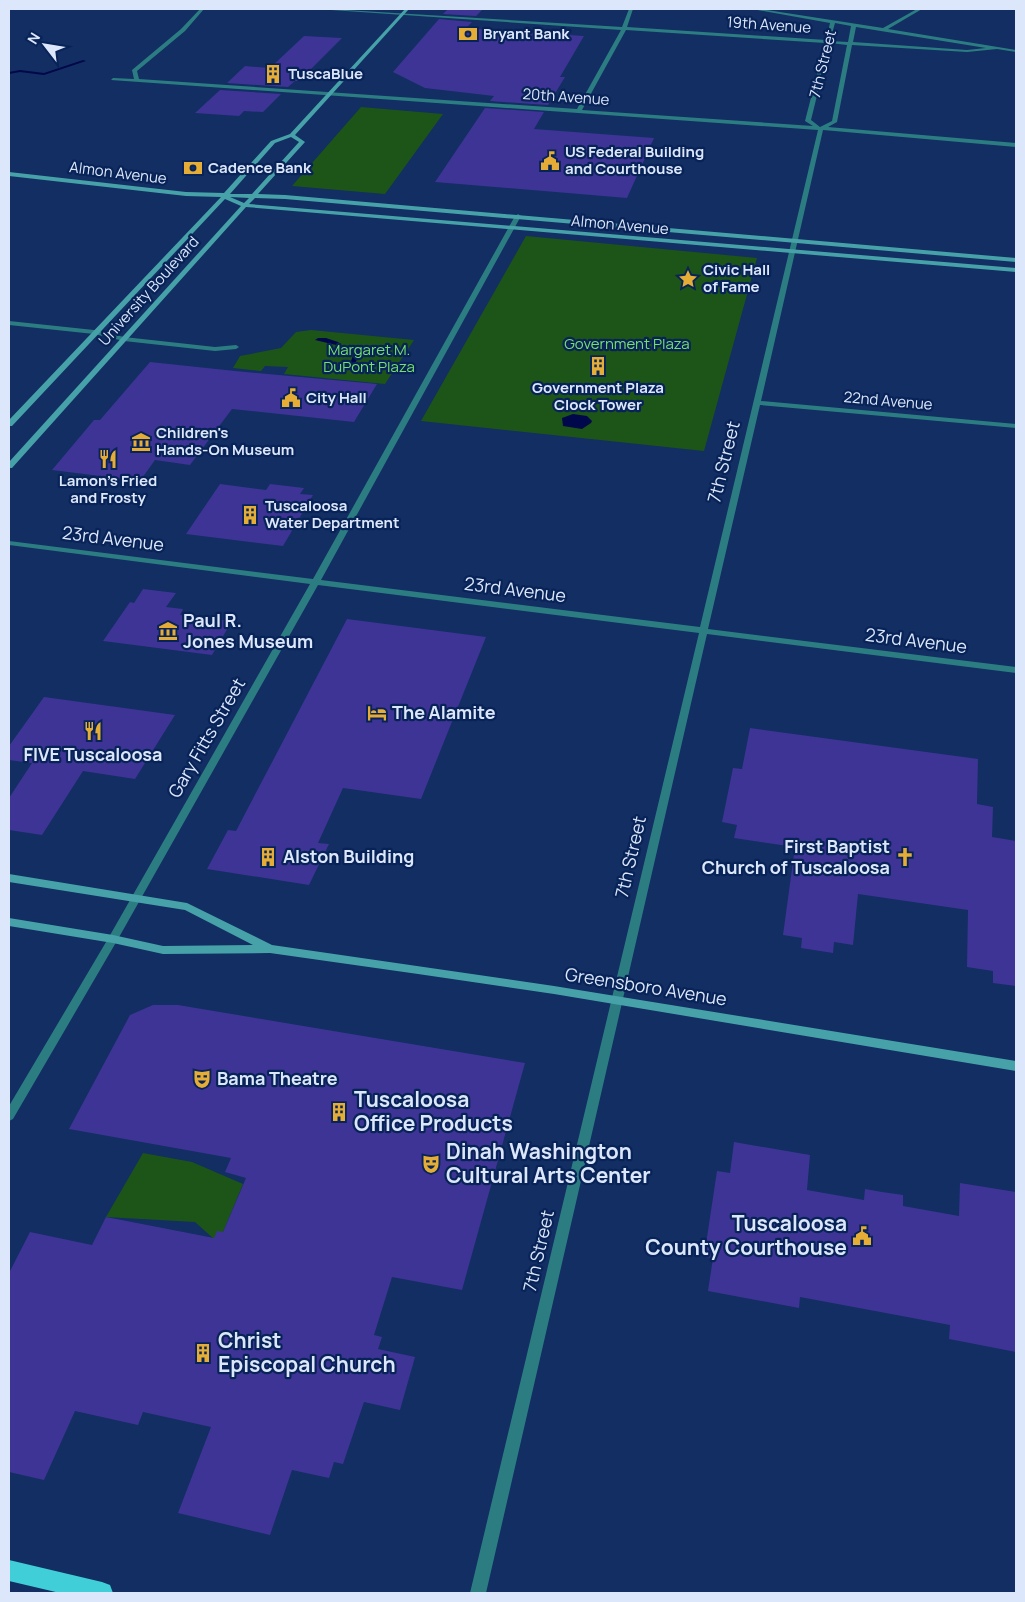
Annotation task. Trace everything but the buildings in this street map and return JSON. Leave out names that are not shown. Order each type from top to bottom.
[{"type":"highway","points":[[9,1570],[102,1593]]},
{"type":"main road","name":"University Boulevard","points":[[9,424],[94,332],[224,197],[273,142],[292,135],[407,9]]},
{"type":"main road","name":"University Boulevard","points":[[9,466],[302,142],[292,135]]},
{"type":"main road","name":"Almon Avenue","points":[[9,174],[224,197],[255,194],[1016,260]]},
{"type":"main road","name":"Almon Avenue","points":[[224,197],[245,205],[1016,270]]},
{"type":"main road","name":"Greensboro Avenue","points":[[9,878],[187,907],[270,949]]},
{"type":"main road","name":"Greensboro Avenue","points":[[9,922],[113,939],[163,950],[270,949],[616,1000],[1016,1066]]},
{"type":"street","points":[[137,80],[134,71],[183,30],[202,9]]},
{"type":"street","name":"19th Avenue","points":[[331,9],[967,50],[997,48]]},
{"type":"street","points":[[580,111],[624,28],[631,9]]},
{"type":"street","points":[[754,9],[1016,51]]},
{"type":"street","points":[[885,29],[920,9]]},
{"type":"street","name":"7th Street","points":[[821,129],[808,121],[833,21]]},
{"type":"street","name":"7th Street","points":[[478,1593],[758,403],[791,252],[821,129],[834,122],[854,24]]},
{"type":"street","name":"20th Avenue","points":[[113,79],[580,111],[1016,145]]},
{"type":"street","name":"Gary Fitts Street","points":[[9,1116],[113,939],[316,581],[518,216]]},
{"type":"street","points":[[9,323],[94,332],[124,339],[215,349],[236,347]]},
{"type":"street","name":"22nd Avenue","points":[[758,403],[1016,426]]},
{"type":"street","name":"23rd Avenue","points":[[9,542],[1016,670]]},
{"type":"green space","points":[[361,107],[443,114],[385,194],[292,186]]},
{"type":"green space","name":"Government Plaza","points":[[526,236],[757,258],[704,451],[421,421]]},
{"type":"green space","name":"Margaret M. DuPont Plaza","points":[[311,330],[414,340],[385,384],[284,374],[288,367],[265,366],[261,371],[233,368],[240,356],[281,348],[296,332]]},
{"type":"green space","points":[[143,1153],[192,1162],[243,1184],[223,1232],[214,1239],[195,1222],[106,1217]]},
{"type":"shaded area","points":[[573,414],[587,416],[592,421],[582,429],[563,426],[562,418]]},
{"type":"waterway","points":[[9,73],[20,71],[44,74],[84,61]]},
{"type":"waterway","points":[[318,340],[336,343]]},
{"type":"waterway","points":[[343,369],[354,361],[357,352],[344,347]]},
{"type":"place","name":"Bryant Bank","points":[[468,34]]},
{"type":"place","name":"TuscaBlue","points":[[273,74]]},
{"type":"place","name":"US Federal Building and Courthouse","points":[[550,161]]},
{"type":"place","name":"Cadence Bank","points":[[193,168]]},
{"type":"place","name":"Civic Hall of Fame","points":[[688,279]]},
{"type":"place","name":"Government Plaza Clock Tower","points":[[598,366]]},
{"type":"place","name":"City Hall","points":[[291,398]]},
{"type":"place","name":"Children's Hands-On Museum","points":[[141,442]]},
{"type":"place","name":"Lamon’s Fried and Frosty","points":[[108,459]]},
{"type":"place","name":"Tuscaloosa Water Department","points":[[250,515]]},
{"type":"place","name":"Paul R. Jones Museum","points":[[168,631]]},
{"type":"place","name":"The Alamite","points":[[377,713]]},
{"type":"place","name":"FIVE Tuscaloosa","points":[[93,731]]},
{"type":"place","name":"Alston Building","points":[[268,857]]},
{"type":"place","name":"First Baptist Church of Tuscaloosa","points":[[905,857]]},
{"type":"place","name":"Bama Theatre","points":[[202,1079]]},
{"type":"place","name":"Tuscaloosa Office Products","points":[[339,1112]]},
{"type":"place","name":"Dinah Washington Cultural Arts Center","points":[[431,1164]]},
{"type":"place","name":"Tuscaloosa County Courthouse","points":[[862,1236]]},
{"type":"place","name":"Christ Episcopal Church","points":[[203,1353]]}]
